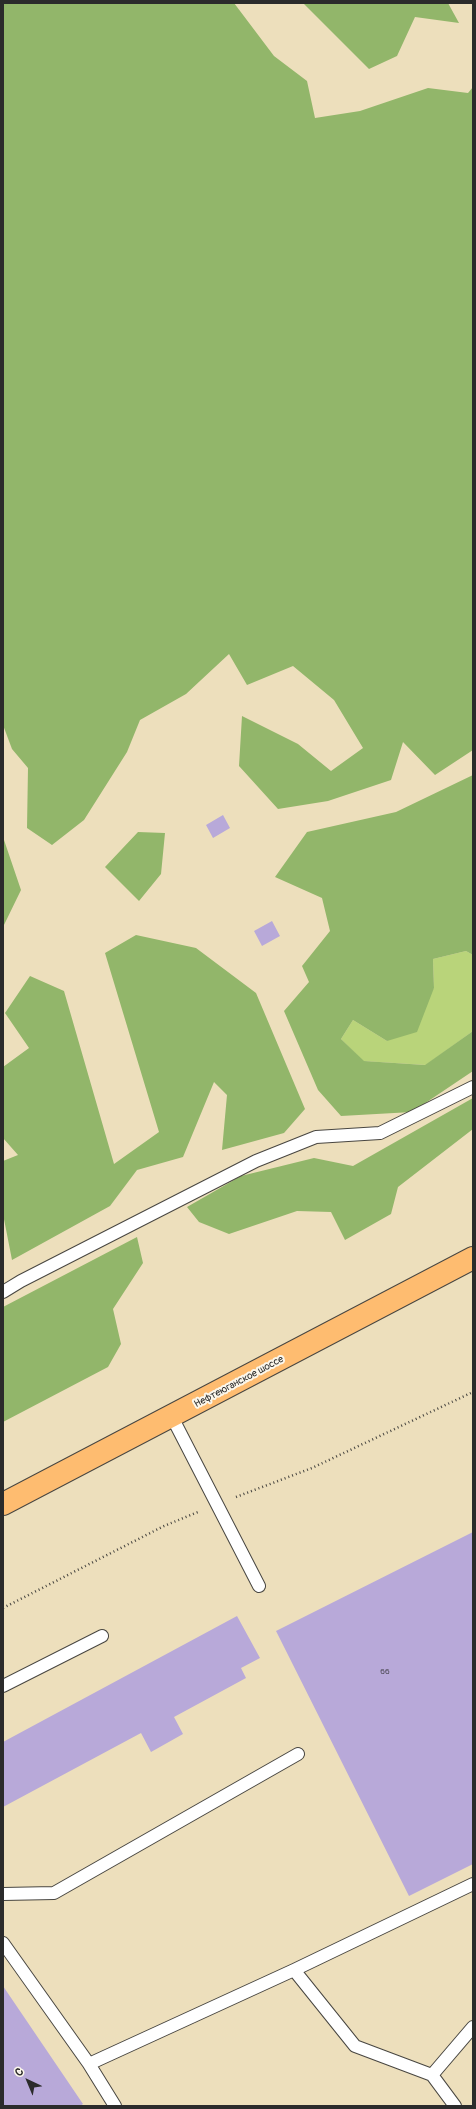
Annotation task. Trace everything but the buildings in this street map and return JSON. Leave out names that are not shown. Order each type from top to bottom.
[{"type":"main road","name":"Нефтеюганское шоссе","points":[[3,1504],[172,1417],[473,1258]]},
{"type":"lane","points":[[3,1292],[21,1281],[256,1161],[316,1137],[380,1133],[473,1087]]},
{"type":"lane","points":[[172,1417],[259,1586]]},
{"type":"lane","points":[[3,1686],[102,1636]]},
{"type":"lane","points":[[3,1894],[54,1893],[298,1754]]},
{"type":"lane","points":[[89,2064],[294,1970],[473,1884]]},
{"type":"lane","points":[[3,1943],[89,2064],[115,2106]]},
{"type":"lane","points":[[294,1970],[355,2046],[432,2075],[455,2106]]},
{"type":"lane","points":[[432,2075],[473,2027]]},
{"type":"green space","points":[[3,3],[234,3],[274,56],[307,81],[315,118],[360,111],[428,88],[468,93],[473,87],[473,750],[435,775],[403,742],[391,780],[328,801],[278,809],[239,766],[242,716],[298,744],[331,771],[363,748],[334,700],[293,666],[247,685],[229,654],[186,694],[140,720],[127,752],[84,820],[52,845],[27,828],[28,768],[12,749],[3,725]]},
{"type":"green space","points":[[303,3],[448,3],[459,23],[415,17],[397,56],[369,69]]},
{"type":"green space","points":[[473,775],[473,955],[466,951],[433,959],[434,988],[417,1032],[387,1041],[353,1020],[341,1039],[364,1061],[425,1065],[473,1031],[473,1071],[412,1112],[341,1116],[318,1090],[284,1011],[309,982],[302,966],[330,931],[322,898],[275,877],[307,832],[396,812]]},
{"type":"green space","points":[[138,832],[165,833],[161,874],[139,901],[105,867]]},
{"type":"green space","points":[[3,837],[21,890],[3,927]]},
{"type":"green space","points":[[136,935],[196,948],[256,993],[305,1109],[284,1133],[222,1150],[227,1095],[214,1082],[183,1157],[137,1170],[110,1206],[12,1260],[3,1214],[3,1161],[18,1155],[3,1138],[3,1067],[29,1048],[5,1013],[30,976],[64,991],[114,1164],[159,1132],[105,953]]},
{"type":"green space","points":[[466,951],[473,955],[473,1031],[426,1065],[363,1061],[341,1039],[353,1020],[387,1041],[434,988],[433,959]]},
{"type":"green space","points":[[473,1098],[473,1129],[398,1187],[391,1214],[345,1240],[331,1212],[297,1211],[229,1234],[199,1222],[187,1207],[241,1176],[314,1158],[353,1166]]},
{"type":"green space","points":[[137,1237],[143,1263],[113,1309],[121,1344],[108,1367],[3,1422],[3,1307]]}]
